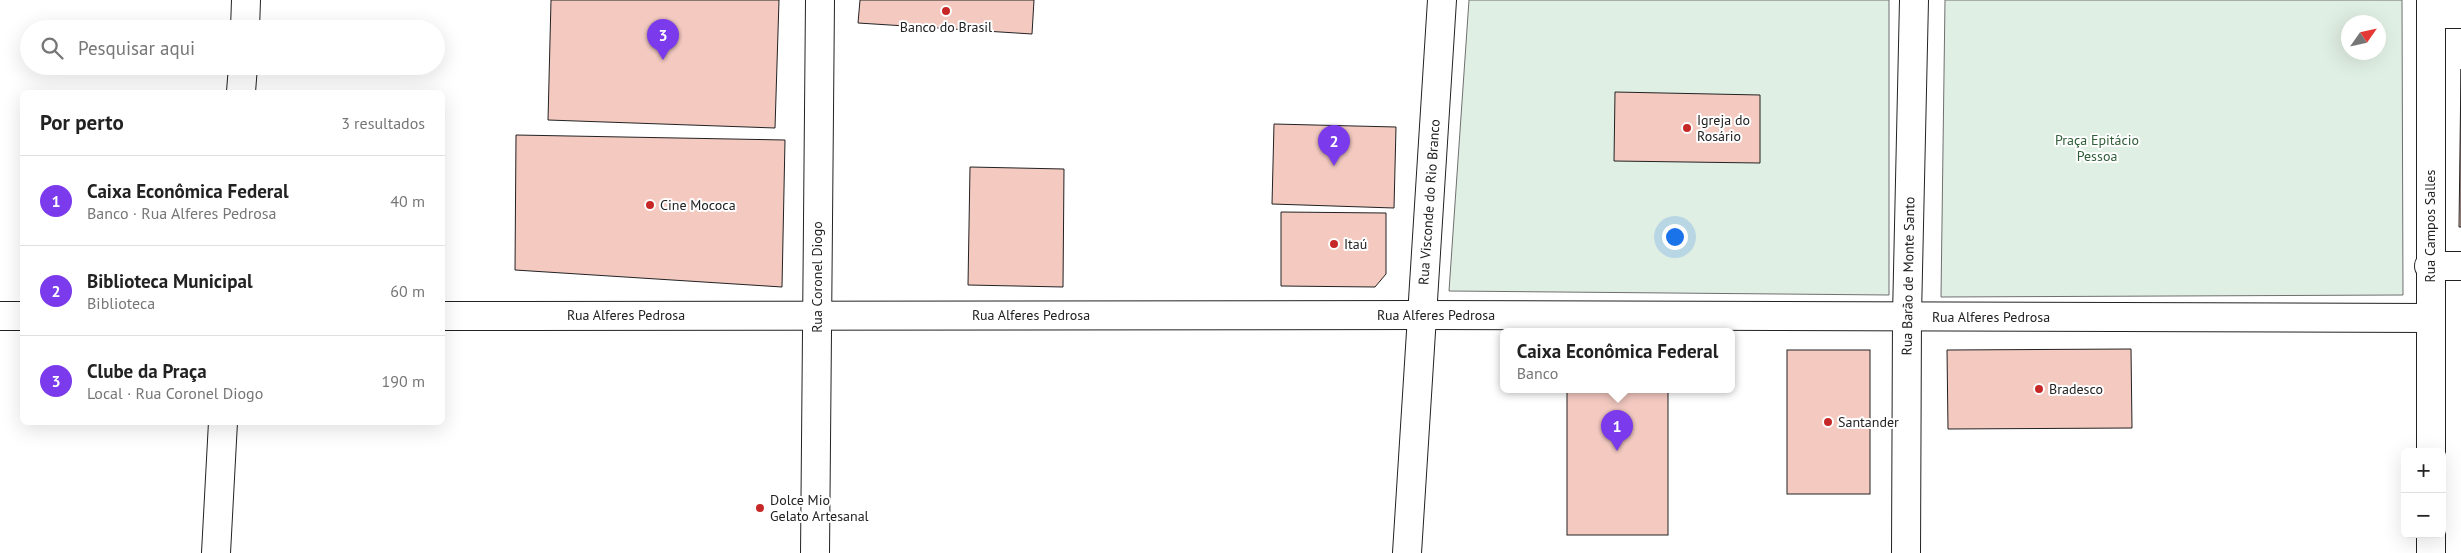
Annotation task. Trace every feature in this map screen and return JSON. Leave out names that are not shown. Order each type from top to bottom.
[{"type":"street","points":[[245,20],[246,0]]},
{"type":"street","name":"Rua Coronel Diogo","points":[[815,553],[820,0]]},
{"type":"street","name":"Rua Visconde do Rio Branco","points":[[1407,553],[1442,0]]},
{"type":"street","name":"Rua Barão de Monte Santo","points":[[1906,553],[1906,316],[1914,0]]},
{"type":"street","points":[[2431,7],[2461,14]]},
{"type":"street","name":"Rua Campos Salles","points":[[2431,7],[2431,448]]},
{"type":"street","points":[[241,90],[242,75]]},
{"type":"street","points":[[2430,266],[2461,266]]},
{"type":"street","name":"Rua Alferes Pedrosa","points":[[445,316],[1422,315],[2430,318]]},
{"type":"street","points":[[0,316],[20,316]]},
{"type":"street","points":[[216,553],[223,425]]},
{"type":"street","points":[[2431,538],[2431,553]]},
{"type":"green space","points":[[1469,0],[1889,0],[1889,295],[1449,291]]},
{"type":"green space","name":"Praça Epitácio Pessoa","points":[[1945,0],[2402,0],[2403,295],[1941,297]]},
{"type":"building","points":[[551,0],[779,0],[775,128],[548,120]]},
{"type":"building","name":"Banco do Brasil","points":[[860,0],[1034,0],[1032,34],[858,23]]},
{"type":"building","points":[[2461,69],[2461,227],[2459,227]]},
{"type":"building","name":"Igreja do Rosário","points":[[1615,92],[1760,95],[1760,163],[1614,161]]},
{"type":"building","points":[[1274,124],[1396,127],[1394,208],[1272,204]]},
{"type":"building","name":"Cine Mococa","points":[[516,135],[785,140],[782,287],[515,270]]},
{"type":"building","points":[[970,167],[1064,169],[1063,287],[968,285]]},
{"type":"building","name":"Itaú","points":[[1281,212],[1386,213],[1386,274],[1375,287],[1281,286]]},
{"type":"building","name":"Bradesco","points":[[2131,349],[2132,428],[1948,429],[1947,350]]},
{"type":"building","name":"Santander","points":[[1787,350],[1870,350],[1870,494],[1787,494]]},
{"type":"building","points":[[1567,393],[1668,393],[1668,535],[1567,535]]},
{"type":"place","name":"Banco do Brasil","points":[[946,11]]},
{"type":"place","name":"Clube da Praça","points":[[663,60]]},
{"type":"place","name":"Igreja do Rosário","points":[[1687,128]]},
{"type":"place","name":"Biblioteca Municipal","points":[[1334,166]]},
{"type":"place","name":"Cine Mococa","points":[[650,205]]},
{"type":"place","name":"Itaú","points":[[1334,244]]},
{"type":"place","name":"Bradesco","points":[[2039,389]]},
{"type":"place","name":"Santander","points":[[1828,422]]},
{"type":"place","name":"Caixa Econômica Federal","points":[[1617,451]]},
{"type":"place","name":"Dolce Mio Gelato Artesanal","points":[[760,508]]}]
